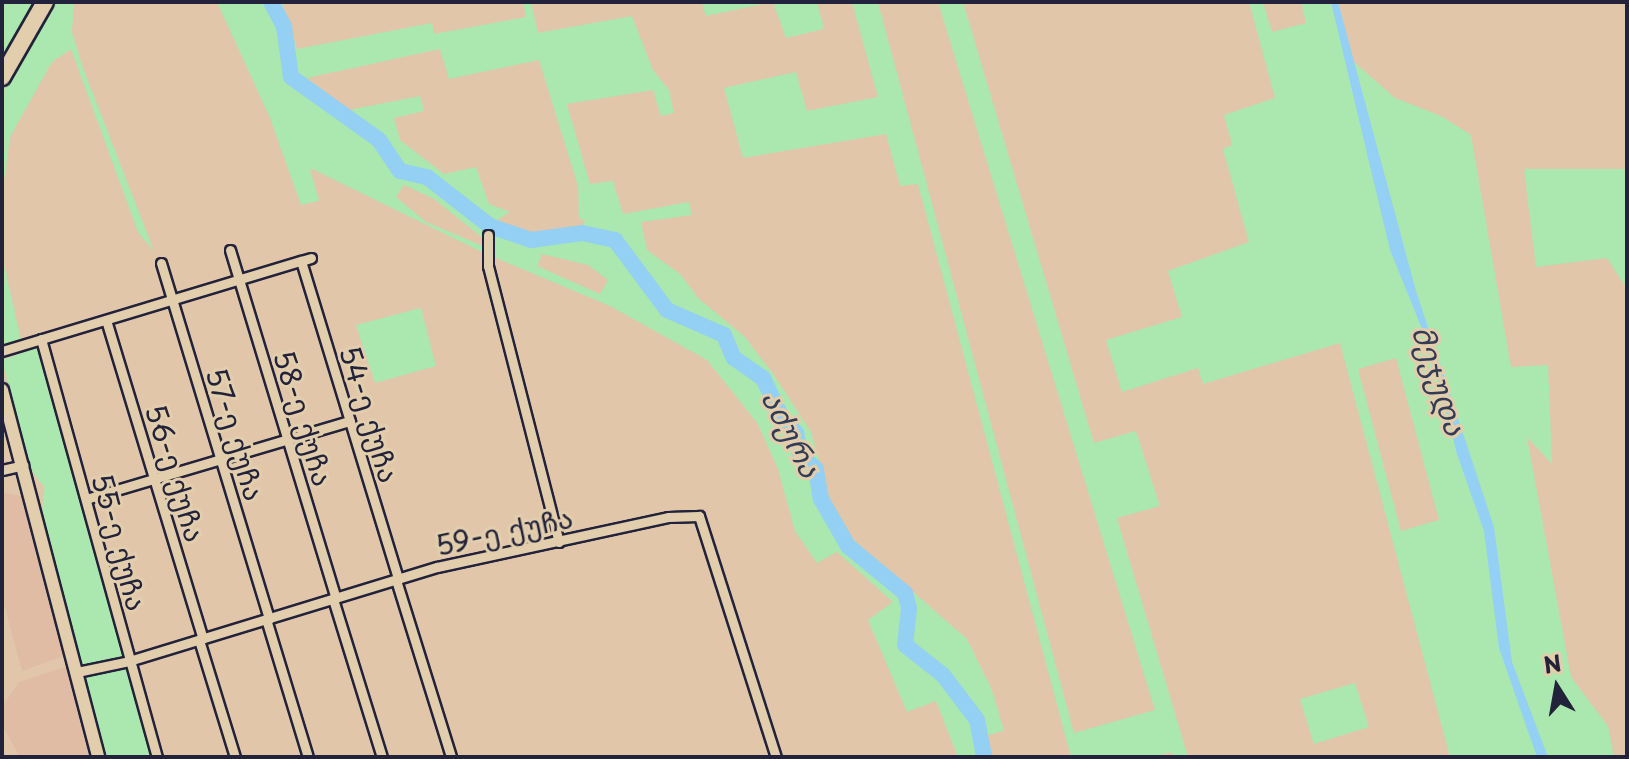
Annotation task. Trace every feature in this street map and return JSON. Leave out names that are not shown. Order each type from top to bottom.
[{"type":"highway","points":[[2,77],[45,2]]},
{"type":"main road","points":[[2,390],[98,757]]},
{"type":"street","points":[[488,235],[488,266],[559,542]]},
{"type":"street","name":"58-ე ქუჩა","points":[[230,250],[382,757]]},
{"type":"street","name":"54-ე ქუჩა","points":[[2,351],[306,260],[350,421],[451,757]]},
{"type":"street","name":"57-ე ქუჩა","points":[[161,263],[308,757]]},
{"type":"street","name":"56-ე ქუჩა","points":[[106,320],[235,757]]},
{"type":"street","name":"55-ე ქუჩა","points":[[41,339],[157,757]]},
{"type":"street","points":[[86,499],[350,421]]},
{"type":"street","points":[[2,470],[23,465]]},
{"type":"street","name":"59-ე ქუჩა","points":[[77,672],[129,661],[397,580],[668,517],[699,516],[776,757]]},
{"type":"shaded area","points":[[2,492],[21,496],[64,656],[22,671],[2,597]]},
{"type":"shaded area","points":[[68,666],[94,757],[20,757],[2,725],[2,707],[19,682]]},
{"type":"green space","points":[[2,2],[39,2],[2,64]]},
{"type":"green space","points":[[52,2],[74,2],[72,32],[83,68],[154,251],[138,232],[71,49],[52,62],[10,137],[2,198],[2,95],[19,54]]},
{"type":"green space","points":[[217,2],[269,2],[281,27],[289,79],[377,143],[397,173],[427,181],[490,227],[484,239],[434,199],[404,185],[396,197],[426,222],[483,246],[484,253],[310,168],[319,201],[301,205],[270,118]]},
{"type":"green space","points":[[274,2],[282,2],[297,49],[432,23],[434,34],[526,17],[523,2],[531,2],[538,33],[632,16],[653,70],[669,90],[674,113],[661,116],[653,90],[567,104],[590,184],[613,181],[623,214],[689,202],[692,215],[641,222],[647,250],[680,274],[698,298],[745,337],[774,375],[811,432],[834,513],[854,540],[967,639],[992,690],[1004,731],[985,736],[991,757],[958,757],[936,701],[907,712],[868,620],[893,602],[837,552],[817,563],[795,531],[778,469],[758,424],[707,360],[610,306],[489,255],[494,227],[531,240],[581,233],[585,220],[579,219],[578,186],[539,60],[449,79],[440,49],[307,78],[349,110],[420,96],[424,111],[394,118],[400,140],[444,174],[476,167],[489,204],[510,212],[491,224],[428,175],[401,169],[379,135],[295,77],[285,25]],"holes":[[[542,254],[588,265],[608,280],[600,294],[537,266]]]},
{"type":"green space","points":[[702,2],[772,2],[706,16]]},
{"type":"green space","points":[[773,2],[817,2],[824,29],[786,38]]},
{"type":"green space","points":[[852,2],[878,2],[1074,733],[1155,710],[938,2],[963,2],[1094,443],[1136,431],[1160,506],[1117,518],[1188,757],[1173,757],[1172,752],[1152,757],[1071,757],[918,184],[900,186],[886,134],[743,158],[724,88],[796,72],[807,111],[878,97]]},
{"type":"green space","points":[[1249,2],[1263,2],[1272,32],[1306,23],[1301,2],[1331,2],[1345,54],[1395,98],[1441,116],[1471,135],[1511,367],[1548,365],[1552,464],[1527,437],[1571,677],[1608,726],[1614,757],[1450,757],[1340,343],[1203,384],[1198,368],[1122,392],[1106,340],[1182,317],[1168,271],[1249,242],[1223,149],[1232,145],[1224,115],[1275,98]],"holes":[[[1396,358],[1439,520],[1401,531],[1358,369]]]},
{"type":"green space","points":[[1524,169],[1627,169],[1627,289],[1607,258],[1536,267]]},
{"type":"green space","points":[[2,255],[21,340],[2,345]]},
{"type":"green space","points":[[421,308],[436,366],[375,383],[356,325]]},
{"type":"green space","points":[[39,347],[130,657],[81,667],[42,514],[44,487],[30,468],[2,360]]},
{"type":"green space","points":[[126,665],[153,757],[105,757],[83,676]]},
{"type":"green space","points":[[1355,683],[1369,727],[1314,744],[1300,699]]},
{"type":"water","name":"მეჯუდა","points":[[1331,2],[1338,2],[1416,291],[1494,527],[1512,662],[1548,757],[1537,757],[1499,648],[1484,531],[1457,454],[1431,351],[1390,250]]},
{"type":"waterway","name":"აძურა","points":[[271,2],[284,26],[291,77],[379,140],[400,171],[427,177],[490,226],[531,240],[582,233],[615,240],[667,310],[724,335],[734,358],[763,378],[782,418],[796,433],[800,454],[816,469],[821,499],[848,546],[905,593],[909,608],[905,645],[943,675],[977,720],[984,757]]}]
